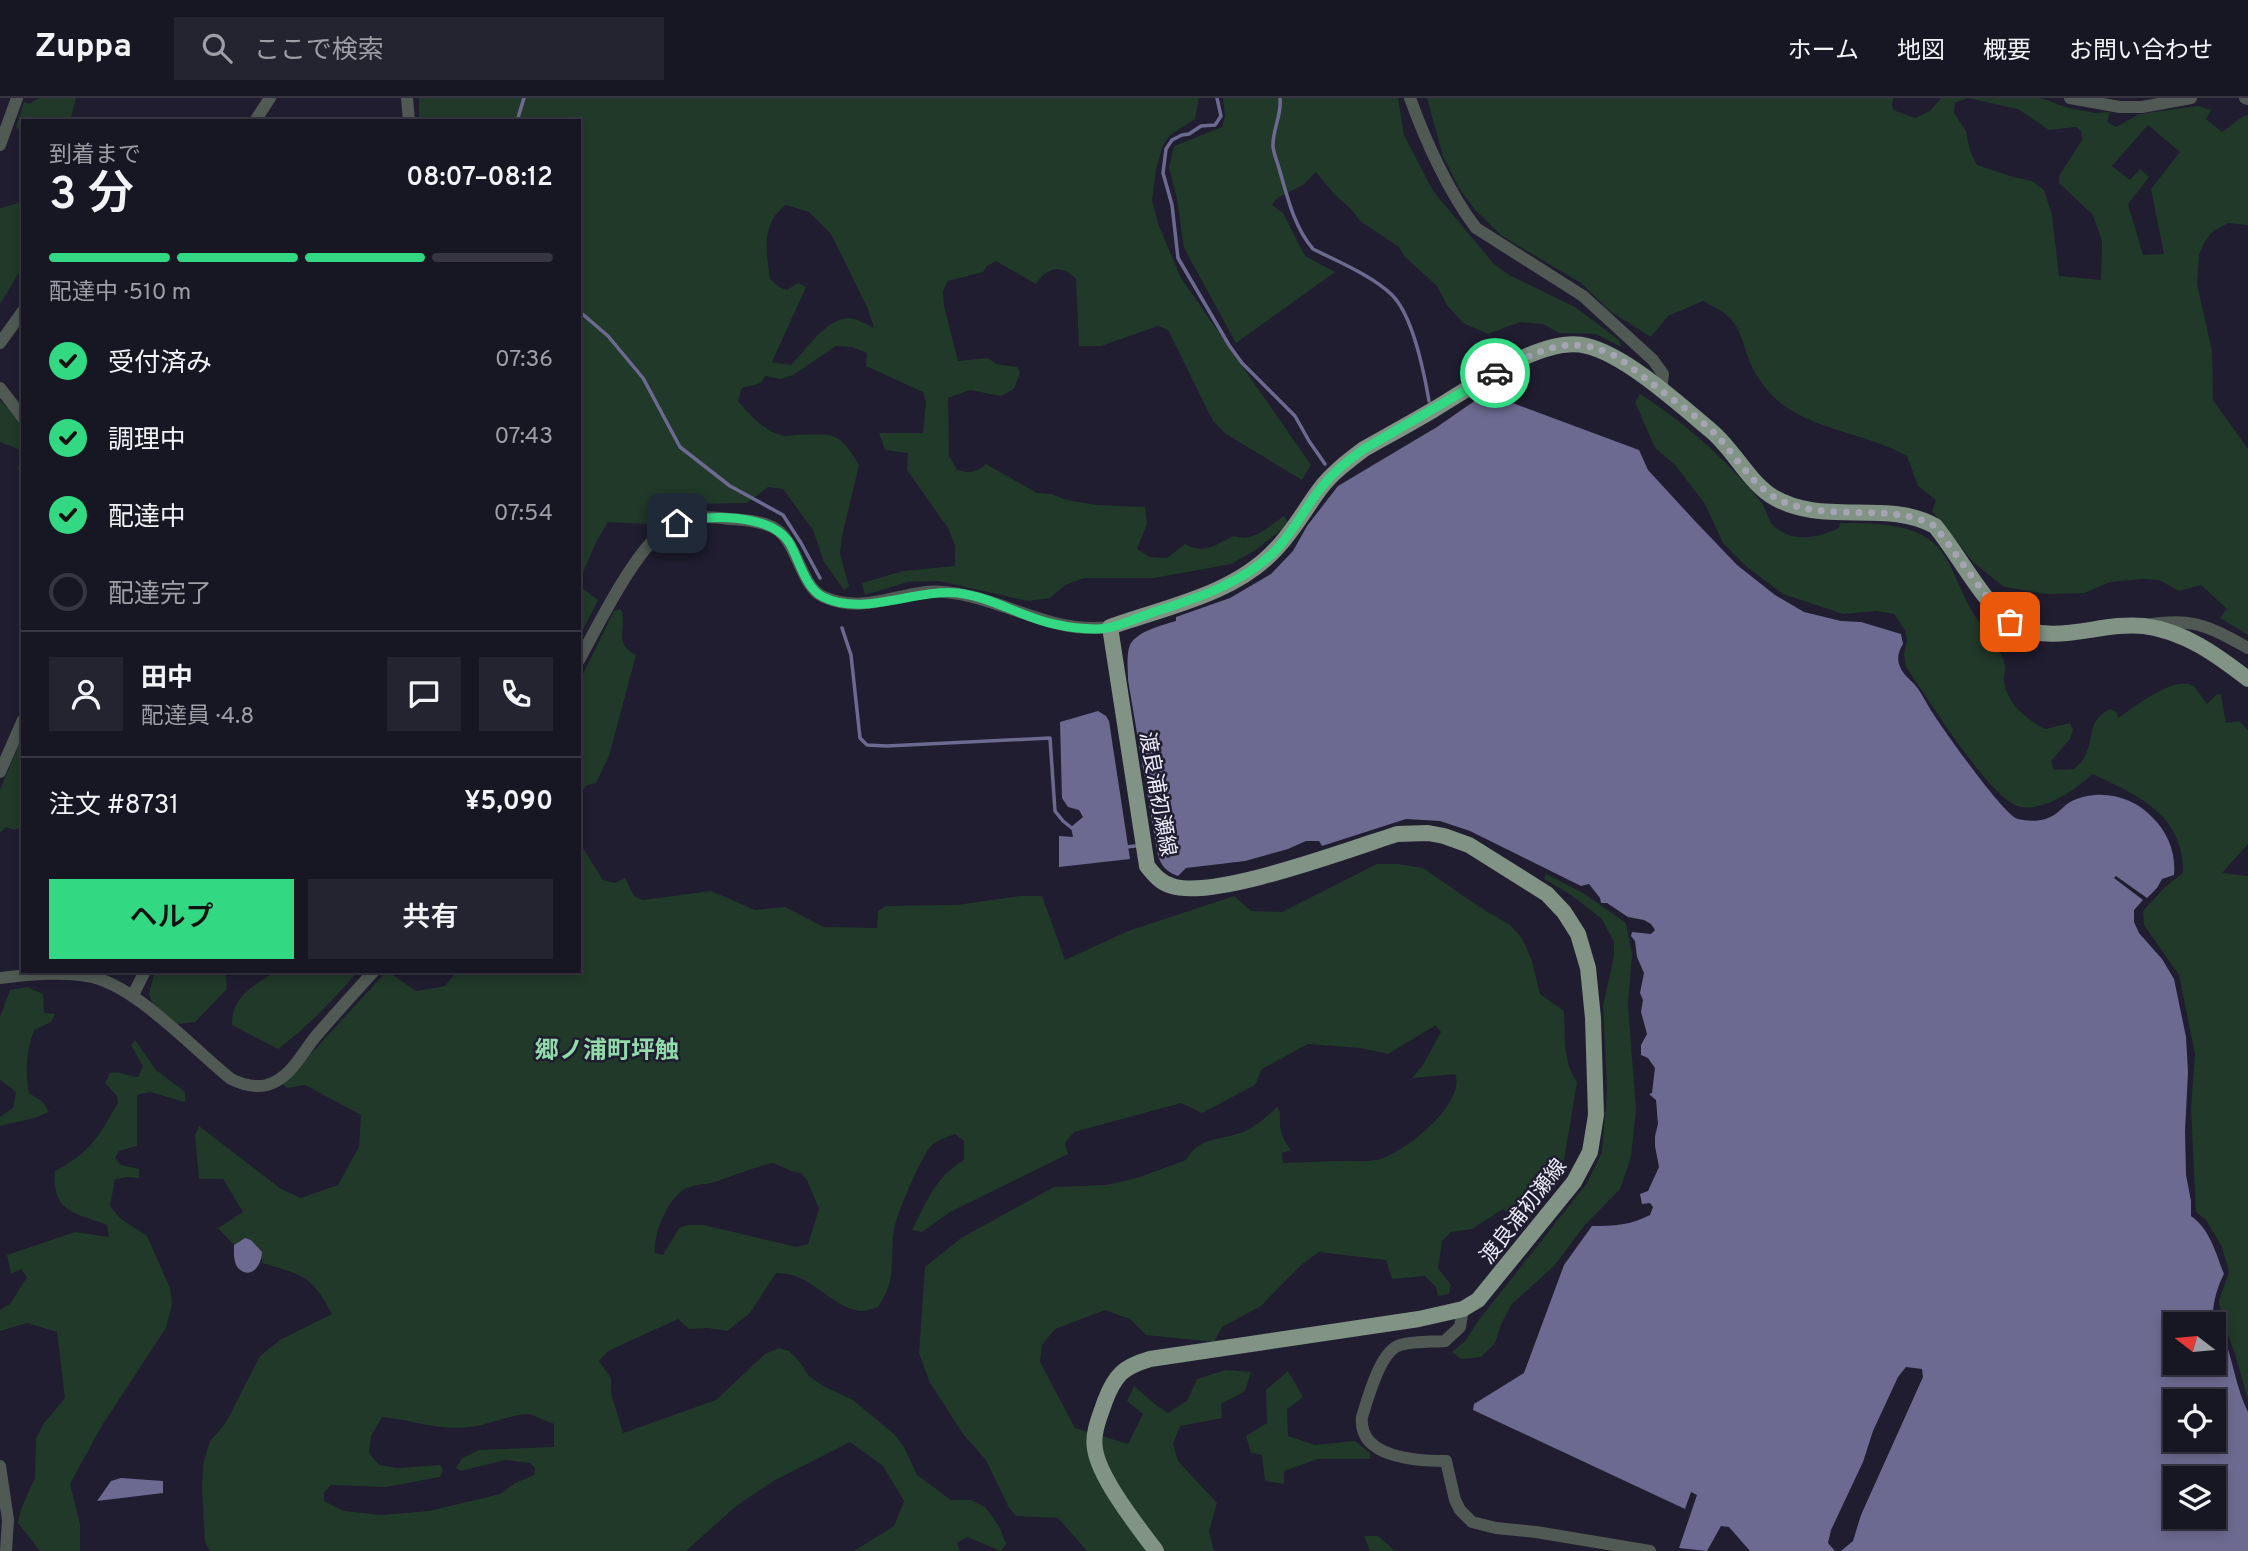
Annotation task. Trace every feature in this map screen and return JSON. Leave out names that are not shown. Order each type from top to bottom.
[{"type":"main road","points":[[1110,627],[1191,599],[1244,575],[1275,551],[1322,486],[1364,449],[1532,354],[1550,347],[1584,345],[1616,357],[1713,431],[1760,487],[1783,502],[1824,512],[1907,516],[1935,526],[2001,614],[2019,627],[2054,635],[2141,626],[2160,629],[2188,639],[2248,679]]},
{"type":"main road","name":"渡良浦初瀬線","points":[[1110,627],[1147,866],[1162,883],[1190,889],[1222,885],[1268,874],[1397,834],[1428,833],[1444,836],[1469,845],[1547,894],[1564,912],[1578,934],[1588,968],[1593,1017],[1596,1115],[1590,1152],[1573,1182],[1478,1300],[1462,1309],[1419,1319],[1150,1359],[1123,1370],[1113,1381],[1099,1419],[1095,1450],[1119,1499],[1156,1551]]},
{"type":"street","points":[[0,145],[18,98]]},
{"type":"street","points":[[256,119],[270,98]]},
{"type":"street","points":[[407,98],[409,119]]},
{"type":"street","points":[[1410,98],[1434,155],[1466,215],[1476,228],[1583,296],[1653,360],[1664,374],[1661,391]]},
{"type":"street","points":[[2070,98],[2120,107],[2142,107],[2191,98]]},
{"type":"street","points":[[0,343],[21,314]]},
{"type":"street","points":[[0,387],[21,415]]},
{"type":"street","points":[[581,656],[622,584],[658,537],[677,523],[708,516],[756,523],[776,529],[788,541],[811,585],[820,596],[834,601],[854,605],[940,591],[988,600],[1052,624],[1097,629],[1110,627]]},
{"type":"street","points":[[2141,626],[2171,621],[2196,622],[2248,648]]},
{"type":"street","points":[[0,772],[21,725]]},
{"type":"street","points":[[133,995],[144,973]]},
{"type":"street","points":[[0,978],[45,974],[88,976],[133,995],[231,1079],[250,1086],[267,1085],[281,1079],[372,973]]},
{"type":"street","points":[[1462,1309],[1460,1327],[1446,1341],[1409,1343],[1389,1352],[1362,1417],[1361,1426],[1369,1442],[1377,1449],[1390,1453],[1446,1461],[1455,1500],[1460,1510],[1472,1522],[1650,1551]]},
{"type":"street","points":[[0,1466],[8,1520],[6,1551]]},
{"type":"green space","points":[[39,98],[76,98],[71,119],[21,119],[21,131],[16,127],[24,102],[29,104]]},
{"type":"green space","points":[[419,98],[1199,98],[1195,119],[1170,135],[1163,145],[1156,169],[1152,201],[1159,226],[1181,278],[1311,465],[1302,480],[1226,434],[1213,421],[1168,330],[1158,326],[1101,346],[1079,346],[1076,279],[1065,271],[1055,270],[1045,274],[1036,284],[996,261],[983,272],[948,281],[943,291],[944,306],[958,361],[988,358],[996,364],[1017,367],[1020,372],[1014,389],[1001,396],[970,390],[948,398],[949,456],[957,470],[972,472],[986,464],[1037,493],[1097,505],[1145,507],[1147,524],[1137,549],[1150,557],[1167,558],[1185,544],[1204,549],[1234,536],[1254,536],[1284,516],[1289,524],[1254,551],[1231,564],[1154,578],[1084,578],[1065,585],[1050,598],[1028,601],[939,581],[908,582],[865,595],[862,583],[903,571],[955,566],[955,546],[948,528],[907,470],[908,453],[885,450],[879,433],[923,433],[926,402],[923,392],[866,366],[867,353],[852,347],[836,346],[793,375],[781,379],[765,376],[761,383],[742,388],[738,401],[757,421],[775,433],[784,436],[820,434],[841,440],[859,465],[840,554],[849,586],[844,590],[824,562],[813,530],[783,489],[768,487],[747,503],[680,504],[646,524],[608,522],[581,577],[581,119],[419,119]],"holes":[[[786,205],[809,212],[831,234],[868,309],[874,328],[845,318],[827,327],[791,365],[772,362],[806,287],[798,283],[787,290],[770,279],[767,238],[772,220]]]},
{"type":"green space","points":[[1223,98],[1398,98],[1404,135],[1433,191],[1494,264],[1509,275],[1575,307],[1619,340],[1621,347],[1596,334],[1559,333],[1543,324],[1520,322],[1488,334],[1463,323],[1447,305],[1437,286],[1404,256],[1399,247],[1360,221],[1316,172],[1303,185],[1276,199],[1272,205],[1283,213],[1305,256],[1335,272],[1236,343],[1184,248],[1169,167],[1174,146],[1222,127],[1225,116]]},
{"type":"green space","points":[[1427,98],[1894,98],[1893,110],[1915,118],[1930,111],[1941,98],[1968,98],[2041,98],[2068,108],[2095,113],[2110,112],[2107,122],[2116,127],[2139,114],[2198,106],[2211,110],[2206,119],[2222,132],[2248,115],[2248,225],[2228,223],[2212,232],[2199,255],[2197,284],[2212,351],[2213,400],[2248,449],[2248,635],[2220,618],[2227,609],[2201,585],[2179,591],[2159,580],[2142,579],[2110,582],[2084,593],[2048,594],[2004,587],[1974,563],[1932,511],[1936,500],[1918,486],[1907,456],[1875,442],[1824,426],[1792,411],[1778,401],[1754,371],[1738,329],[1727,315],[1703,301],[1668,316],[1651,337],[1611,312],[1581,283],[1502,236],[1475,210],[1459,188],[1443,156]],"holes":[[[1968,98],[2018,109],[2049,130],[2076,127],[2081,131],[2082,140],[2059,176],[2059,183],[2093,215],[2102,241],[2101,280],[2059,276],[2052,215],[2044,190],[2032,181],[1977,165],[1970,151],[1966,131],[1954,113],[1955,103]],[[2148,125],[2180,152],[2151,189],[2164,254],[2143,255],[2128,204],[2149,177],[2140,169],[2130,180],[2112,166]]]},
{"type":"green space","points":[[21,199],[21,269],[0,304],[0,208],[18,203]]},
{"type":"green space","points":[[1640,394],[1685,426],[1726,463],[1760,500],[1772,524],[1782,532],[1796,537],[1811,537],[1839,528],[1840,523],[1869,523],[1913,531],[1937,546],[1950,565],[1971,609],[2000,652],[2005,666],[2006,690],[2014,705],[2045,729],[2070,723],[2073,730],[2070,739],[2051,761],[2054,770],[2074,769],[2082,761],[2094,724],[2102,714],[2110,709],[2117,713],[2118,718],[2154,694],[2176,685],[2193,686],[2207,704],[2217,694],[2221,695],[2226,723],[2239,721],[2248,730],[2248,844],[2222,873],[2248,876],[2248,1400],[2226,1328],[2226,1312],[2221,1312],[2219,1301],[2229,1272],[2222,1247],[2206,1220],[2196,1212],[2191,1108],[2195,1054],[2179,975],[2144,925],[2143,911],[2165,887],[2183,873],[2182,853],[2176,836],[2167,822],[2141,799],[2092,774],[2069,792],[2040,806],[2021,807],[2008,801],[1977,768],[1906,667],[1905,630],[1894,614],[1876,611],[1843,614],[1783,594],[1747,567],[1723,543],[1705,504],[1676,466],[1655,448],[1635,402]]},
{"type":"green space","points":[[0,400],[21,424],[21,450],[0,442]]},
{"type":"green space","points":[[21,450],[21,472],[18,470]]},
{"type":"green space","points":[[581,587],[598,600],[581,633]]},
{"type":"green space","points":[[621,609],[623,640],[625,646],[636,655],[609,756],[596,783],[587,785],[581,792],[581,678],[614,611]]},
{"type":"green space","points":[[21,740],[21,827],[15,830],[6,827],[0,833],[0,790]]},
{"type":"green space","points":[[581,848],[603,880],[615,883],[625,878],[634,896],[643,900],[711,891],[755,910],[785,907],[824,927],[877,928],[878,911],[886,906],[957,905],[1020,896],[1042,896],[1065,960],[1128,931],[1234,896],[1251,911],[1282,912],[1377,864],[1398,864],[1423,868],[1510,925],[1522,938],[1532,961],[1540,994],[1564,1011],[1567,1057],[1577,1082],[1563,1166],[1524,1225],[1503,1209],[1472,1229],[1451,1232],[1442,1241],[1438,1268],[1451,1285],[1449,1294],[1438,1296],[1436,1287],[1425,1276],[1392,1279],[1386,1260],[1319,1252],[1301,1265],[1261,1306],[1222,1327],[1214,1342],[1146,1335],[1130,1319],[1105,1310],[1055,1329],[1042,1345],[1040,1362],[1075,1428],[1128,1444],[1143,1414],[1127,1401],[1134,1386],[1168,1413],[1187,1401],[1197,1379],[1225,1370],[1251,1372],[1245,1391],[1221,1404],[1222,1418],[1180,1426],[1173,1444],[1178,1461],[1217,1503],[1209,1531],[1214,1551],[1087,1551],[1058,1518],[1016,1516],[1009,1508],[986,1460],[963,1434],[930,1383],[919,1353],[925,1267],[961,1238],[1054,1187],[1107,1185],[1140,1177],[1186,1160],[1203,1143],[1250,1129],[1277,1107],[1280,1112],[1281,1132],[1291,1150],[1282,1153],[1283,1163],[1370,1161],[1388,1156],[1430,1126],[1452,1099],[1456,1086],[1455,1074],[1412,1078],[1423,1065],[1441,1032],[1436,1025],[1388,1054],[1360,1048],[1308,1044],[1262,1069],[1255,1085],[1202,1113],[1181,1103],[1074,1132],[1065,1143],[1068,1154],[950,1212],[922,1232],[912,1230],[939,1182],[964,1160],[964,1141],[955,1134],[945,1138],[933,1144],[927,1152],[904,1200],[894,1230],[891,1278],[878,1307],[863,1311],[850,1308],[800,1278],[776,1273],[750,1313],[727,1331],[689,1329],[678,1319],[608,1351],[599,1361],[611,1378],[611,1393],[623,1433],[716,1400],[765,1354],[779,1348],[789,1351],[809,1376],[853,1400],[895,1435],[904,1447],[917,1475],[951,1500],[971,1500],[985,1507],[999,1526],[1006,1544],[1001,1551],[967,1537],[957,1543],[960,1551],[854,1551],[894,1526],[904,1501],[883,1466],[850,1442],[775,1480],[736,1506],[686,1551],[210,1551],[205,1542],[202,1489],[203,1464],[210,1441],[225,1424],[260,1356],[280,1340],[332,1314],[318,1291],[305,1278],[262,1263],[262,1252],[251,1240],[244,1238],[234,1245],[218,1228],[243,1212],[223,1179],[199,1179],[195,1136],[199,1126],[281,1189],[301,1198],[338,1185],[359,1147],[361,1115],[305,1085],[287,1088],[283,1084],[385,973],[390,973],[416,991],[445,986],[455,973],[581,973]],"holes":[[[772,1163],[801,1173],[807,1180],[819,1209],[808,1244],[796,1247],[704,1225],[688,1225],[679,1228],[663,1255],[655,1253],[656,1237],[662,1218],[683,1190]],[[529,1414],[554,1424],[554,1447],[479,1450],[462,1458],[456,1468],[461,1471],[505,1460],[530,1463],[535,1468],[534,1475],[515,1483],[500,1494],[429,1511],[381,1515],[344,1511],[324,1501],[324,1492],[331,1485],[386,1487],[440,1477],[443,1470],[440,1465],[397,1468],[379,1465],[369,1453],[371,1436],[382,1417],[458,1428]]]},
{"type":"green space","points":[[1546,874],[1583,893],[1626,923],[1632,954],[1628,1005],[1636,1110],[1631,1157],[1620,1189],[1585,1225],[1554,1266],[1512,1304],[1495,1343],[1481,1357],[1461,1359],[1452,1352],[1466,1340],[1587,1183],[1602,1152],[1607,1089],[1603,1006],[1614,956],[1614,942],[1602,919],[1571,895],[1544,879]]},
{"type":"green space","points":[[154,973],[225,973],[227,989],[195,1022],[178,1024],[153,1005],[149,994]]},
{"type":"green space","points":[[273,973],[356,973],[320,1012],[278,1049],[232,1025],[235,1006],[252,987]]},
{"type":"green space","points":[[27,987],[43,994],[44,1013],[55,1014],[51,1022],[34,1030],[27,1062],[29,1093],[43,1102],[49,1112],[0,1126],[0,1117],[13,1108],[16,1092],[0,1080],[0,1017],[10,990]]},
{"type":"green space","points":[[135,1040],[156,1070],[185,1092],[185,1102],[150,1092],[137,1095],[137,1146],[119,1151],[115,1158],[121,1165],[139,1169],[139,1178],[115,1179],[110,1206],[121,1219],[147,1236],[170,1288],[172,1304],[166,1328],[101,1427],[70,1484],[80,1524],[80,1551],[40,1551],[18,1523],[21,1509],[35,1478],[36,1438],[44,1423],[65,1398],[57,1332],[27,1323],[0,1331],[0,1310],[10,1304],[27,1277],[21,1269],[11,1274],[7,1255],[75,1232],[109,1237],[107,1225],[76,1214],[62,1203],[57,1195],[55,1171],[77,1157],[92,1143],[118,1103],[117,1096],[105,1083],[110,1073],[138,1077],[143,1066],[131,1045]]},
{"type":"green space","points":[[1288,1371],[1303,1397],[1287,1409],[1288,1436],[1315,1445],[1355,1441],[1370,1453],[1370,1459],[1318,1459],[1284,1471],[1284,1484],[1265,1481],[1262,1455],[1251,1453],[1246,1436],[1267,1423],[1266,1390]]},
{"type":"green space","points":[[1364,1536],[1378,1536],[1395,1551],[1370,1551]]},
{"type":"shaded area","points":[[1486,393],[1639,450],[1648,470],[1694,520],[1737,565],[1775,595],[1804,612],[1841,621],[1861,622],[1901,634],[1903,644],[1898,659],[1902,671],[1917,688],[1974,771],[2011,814],[2023,820],[2044,819],[2054,815],[2070,802],[2092,795],[2103,795],[2125,799],[2145,810],[2153,818],[2170,844],[2174,875],[2162,879],[2147,898],[2116,876],[2114,878],[2143,900],[2134,910],[2134,922],[2139,933],[2162,959],[2174,979],[2186,1037],[2186,1175],[2191,1216],[2208,1235],[2224,1274],[2215,1297],[2213,1312],[2163,1312],[2163,1376],[2226,1376],[2226,1343],[2248,1412],[2248,1551],[1750,1551],[1729,1527],[1721,1526],[1707,1551],[1679,1548],[1697,1495],[1691,1492],[1685,1509],[1473,1410],[1474,1404],[1524,1373],[1564,1265],[1592,1226],[1622,1224],[1650,1215],[1653,1207],[1650,1203],[1642,1204],[1640,1194],[1648,1191],[1659,1167],[1655,1146],[1658,1124],[1656,1100],[1649,1094],[1652,1093],[1655,1068],[1648,1058],[1641,1055],[1641,1045],[1647,1034],[1641,1012],[1643,1000],[1640,993],[1644,973],[1637,957],[1635,941],[1631,936],[1632,932],[1651,934],[1655,930],[1644,920],[1628,917],[1607,903],[1601,903],[1589,884],[1581,886],[1470,831],[1440,821],[1406,819],[1322,846],[1319,841],[1306,841],[1245,861],[1186,868],[1178,876],[1163,866],[1157,851],[1128,680],[1130,645],[1138,636],[1151,629],[1230,598],[1271,574],[1293,551],[1307,526],[1338,486],[1437,427]]},
{"type":"shaded area","points":[[1098,711],[1109,721],[1130,859],[1059,867],[1059,836],[1073,837],[1071,827],[1083,817],[1079,810],[1068,807],[1062,798],[1060,722]]},
{"type":"shaded area","points":[[245,1238],[251,1240],[262,1252],[258,1266],[248,1273],[239,1269],[234,1258],[234,1245]]},
{"type":"shaded area","points":[[121,1478],[163,1481],[163,1493],[97,1501],[111,1481]]},
{"type":"pier","points":[[1906,1367],[1922,1369],[1923,1377],[1861,1515],[1853,1541],[1841,1551],[1835,1551],[1828,1543],[1831,1530],[1863,1462],[1873,1431],[1898,1377]]},
{"type":"waterway","points":[[518,119],[524,98]]},
{"type":"waterway","points":[[1217,98],[1221,116],[1215,125],[1201,126],[1182,135],[1172,140],[1166,149],[1163,173],[1172,205],[1178,258],[1229,345],[1242,363],[1295,416],[1325,464]]},
{"type":"waterway","points":[[1280,98],[1273,147],[1296,221],[1313,249],[1375,281],[1399,304],[1412,330],[1429,401]]},
{"type":"waterway","points":[[581,313],[608,336],[643,378],[680,447],[730,486],[783,515],[820,578]]},
{"type":"waterway","points":[[842,628],[851,655],[860,738],[867,745],[1050,738],[1055,811],[1073,829]]},
{"type":"waterway","points":[[1126,847],[1135,846]]},
{"type":"way so far","points":[[1495,373],[1550,347],[1584,345],[1600,349],[1616,357],[1713,431],[1760,487],[1783,502],[1824,512],[1907,516],[1935,526],[1987,597],[2010,622]]},
{"type":"district","name":"郷ノ浦町坪触","points":[[607,1050]]},
{"type":"route","points":[[677,523],[708,516],[767,525],[776,529],[788,541],[811,585],[820,596],[834,601],[854,605],[940,591],[988,600],[1052,624],[1097,629],[1110,627],[1181,603],[1244,575],[1275,551],[1322,486],[1345,463],[1364,449],[1495,373]]}]
